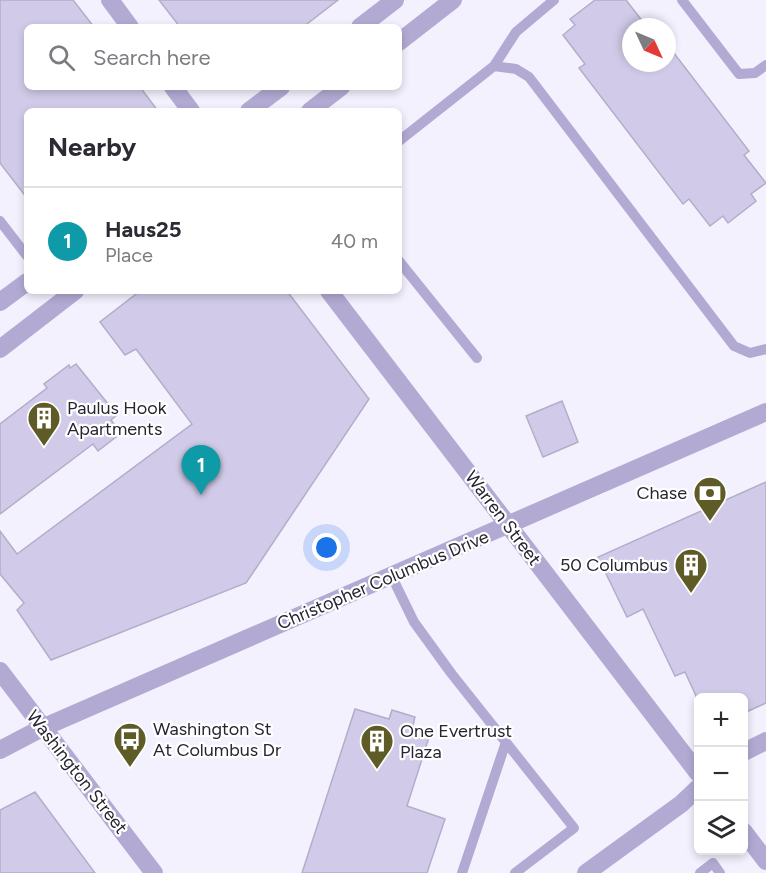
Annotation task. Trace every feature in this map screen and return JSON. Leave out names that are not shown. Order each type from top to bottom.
[{"type":"street","points":[[110,0],[128,24]]},
{"type":"street","points":[[364,24],[395,0]]},
{"type":"street","points":[[402,40],[453,0]]},
{"type":"street","points":[[175,90],[189,108]]},
{"type":"street","points":[[253,108],[277,90]]},
{"type":"street","points":[[314,108],[337,90]]},
{"type":"street","points":[[0,302],[24,284]]},
{"type":"street","points":[[0,349],[71,294]]},
{"type":"street","name":"Warren Street","points":[[331,294],[694,767]]},
{"type":"street","name":"Christopher Columbus Drive","points":[[0,750],[42,728],[766,412]]},
{"type":"street","name":"Washington Street","points":[[0,671],[154,873]]},
{"type":"street","points":[[748,750],[766,741]]},
{"type":"street","points":[[586,873],[694,792]]},
{"type":"street","points":[[748,837],[766,861]]},
{"type":"lane","points":[[402,139],[494,66],[516,32],[554,0]]},
{"type":"lane","points":[[682,0],[739,74],[755,73],[766,65]]},
{"type":"lane","points":[[494,66],[516,69],[529,77],[734,346],[750,353],[766,349]]},
{"type":"lane","points":[[0,221],[24,252]]},
{"type":"lane","points":[[402,265],[477,358]]},
{"type":"lane","points":[[392,577],[414,622],[574,828],[515,873]]},
{"type":"lane","points":[[462,873],[506,742]]},
{"type":"lane","points":[[700,873],[713,864],[720,873]]},
{"type":"building","points":[[0,0],[73,0],[92,24],[24,24],[24,90],[142,90],[156,108],[24,108],[24,194],[0,163]]},
{"type":"building","points":[[159,0],[338,0],[307,24],[178,24]]},
{"type":"building","points":[[595,0],[626,0],[640,18],[622,18],[622,72],[676,72],[676,56],[749,151],[744,155],[766,183],[751,194],[756,201],[728,223],[723,216],[710,226],[689,199],[683,204],[579,68],[585,64],[563,35],[575,25],[570,19]]},
{"type":"building","points":[[136,294],[289,294],[369,399],[246,583],[51,660],[17,610],[24,603],[0,574],[0,531],[17,554],[192,424],[136,349],[125,355],[100,322]]},
{"type":"building","name":"Paulus Hook Apartments","points":[[76,364],[117,415],[111,420],[121,433],[98,451],[93,444],[0,514],[0,424],[47,388],[44,384],[69,365],[70,368]]},
{"type":"building","points":[[562,401],[578,442],[543,457],[526,416]]},
{"type":"building","name":"50 Columbus","points":[[766,482],[766,703],[748,711],[748,693],[695,693],[685,672],[675,676],[643,609],[627,617],[598,557]]},
{"type":"building","name":"One Evertrust Plaza","points":[[355,709],[389,719],[392,710],[415,717],[412,729],[430,734],[407,806],[445,819],[427,873],[302,873]]},
{"type":"building","points":[[35,792],[95,873],[0,873],[0,810]]},
{"type":"place","name":"Paulus Hook Apartments","points":[[44,447]]},
{"type":"place","name":"Haus25","points":[[201,495]]},
{"type":"place","name":"Chase","points":[[710,522]]},
{"type":"place","name":"50 Columbus","points":[[691,594]]},
{"type":"place","name":"Washington St At Columbus Dr","points":[[130,768]]},
{"type":"place","name":"One Evertrust Plaza","points":[[377,770]]}]
